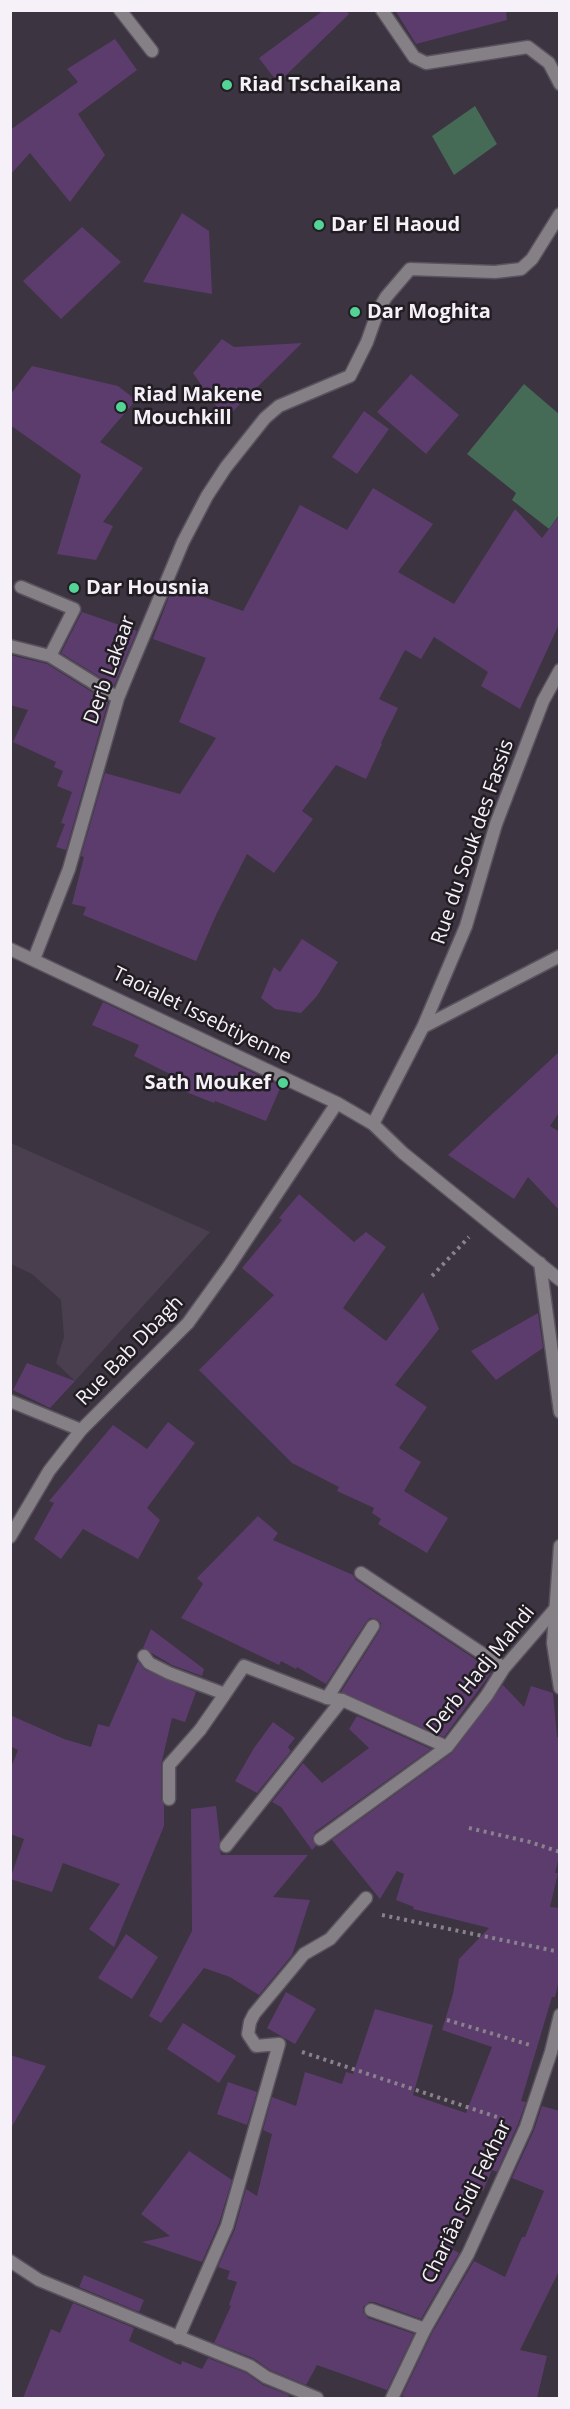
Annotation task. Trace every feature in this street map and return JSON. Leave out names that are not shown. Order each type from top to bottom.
[{"type":"street","points":[[382,10],[414,57],[426,63],[528,47],[549,63],[560,84]]},
{"type":"street","points":[[122,11],[152,51]]},
{"type":"street","name":"Derb Lakaar","points":[[34,959],[69,869],[118,698],[152,613],[202,505],[226,467],[265,418],[279,406],[350,376],[367,342],[378,311],[386,297],[410,269],[495,272],[521,269],[532,259],[560,214]]},
{"type":"street","points":[[21,587],[74,609],[50,656]]},
{"type":"street","points":[[10,646],[50,656],[118,698]]},
{"type":"street","name":"Rue du Souk des Fassis","points":[[374,1124],[423,1027],[466,926],[496,824],[543,702],[560,670]]},
{"type":"street","name":"Taoialet Issebtiyenne","points":[[10,948],[337,1103],[374,1124],[403,1153],[560,1280]]},
{"type":"street","points":[[423,1027],[560,956]]},
{"type":"street","name":"Rue Bab Dbagh","points":[[10,1537],[50,1471],[81,1430],[188,1323],[229,1266],[337,1103]]},
{"type":"street","points":[[540,1263],[560,1412]]},
{"type":"street","points":[[10,1401],[81,1430]]},
{"type":"street","points":[[560,1546],[553,1643],[560,1688]]},
{"type":"street","points":[[361,1573],[504,1668]]},
{"type":"street","name":"Derb Hadj Mahdi","points":[[320,1839],[447,1747],[487,1695],[504,1668],[555,1609]]},
{"type":"street","points":[[327,1698],[373,1626]]},
{"type":"street","points":[[144,1656],[152,1665],[168,1673],[225,1694]]},
{"type":"street","points":[[169,1799],[169,1765],[200,1730],[244,1666],[327,1698],[342,1700],[447,1747]]},
{"type":"street","points":[[226,1846],[342,1700]]},
{"type":"street","points":[[178,2338],[227,2226],[279,2044],[256,2046],[250,2040],[248,2034],[254,2014],[304,1954],[330,1939],[366,1898]]},
{"type":"street","name":"Chariâa Sidi Fekhar","points":[[392,2398],[425,2329],[468,2254],[526,2127],[551,2052],[560,2015]]},
{"type":"street","points":[[10,2261],[39,2280],[250,2366],[266,2377],[317,2398]]},
{"type":"street","points":[[371,2310],[425,2329]]},
{"type":"path","points":[[432,1276],[486,1219]]},
{"type":"path","points":[[469,1828],[530,1842],[560,1852]]},
{"type":"path","points":[[378,1914],[560,1952]]},
{"type":"path","points":[[447,2020],[551,2052]]},
{"type":"path","points":[[279,2044],[526,2127]]},
{"type":"shaded area","points":[[11,1143],[210,1232],[75,1381],[56,1363],[64,1337],[61,1300],[32,1274],[11,1264]]},
{"type":"green space","points":[[475,106],[497,144],[454,175],[432,136]]},
{"type":"green space","points":[[524,384],[559,414],[559,515],[549,529],[512,500],[516,493],[467,454]]},
{"type":"building","points":[[324,10],[346,10],[349,14],[278,83],[259,58]]},
{"type":"building","points":[[395,10],[506,10],[507,20],[416,44]]},
{"type":"building","points":[[115,39],[137,70],[78,114],[105,155],[70,202],[30,153],[10,175],[10,130],[78,82],[67,69]]},
{"type":"building","points":[[182,213],[209,231],[212,294],[143,282]]},
{"type":"building","points":[[82,227],[121,262],[61,319],[23,281]]},
{"type":"building","points":[[222,339],[234,347],[302,343],[225,419],[193,373]]},
{"type":"building","points":[[32,366],[118,386],[136,400],[100,442],[143,468],[103,522],[113,526],[96,560],[57,554],[81,475],[10,425],[10,395]]},
{"type":"building","points":[[411,374],[459,415],[426,454],[377,412]]},
{"type":"building","points":[[364,411],[389,429],[357,474],[332,457]]},
{"type":"building","points":[[373,488],[433,524],[398,572],[454,604],[515,509],[542,538],[560,515],[560,622],[520,709],[481,686],[488,672],[434,637],[421,659],[405,650],[379,699],[398,708],[366,779],[336,765],[302,811],[313,819],[274,873],[247,854],[196,961],[83,915],[86,907],[72,904],[84,857],[81,856],[105,773],[180,794],[216,738],[179,722],[206,658],[153,639],[173,586],[243,611],[300,505],[347,530]]},
{"type":"building","points":[[82,612],[137,631],[114,686],[61,653]]},
{"type":"building","points":[[10,655],[47,664],[108,702],[66,850],[56,847],[65,824],[61,823],[72,792],[57,786],[63,771],[54,767],[56,762],[13,742],[28,710],[10,705]]},
{"type":"building","points":[[302,939],[338,962],[317,996],[301,1013],[275,1009],[261,998],[274,967],[280,972]]},
{"type":"building","points":[[103,1002],[281,1086],[266,1121],[181,1090],[184,1081],[134,1056],[139,1045],[92,1025]]},
{"type":"building","points":[[560,1051],[560,1111],[550,1126],[560,1132],[560,1211],[528,1177],[514,1199],[448,1155]]},
{"type":"building","points":[[299,1194],[354,1242],[366,1232],[386,1247],[343,1308],[386,1341],[423,1292],[439,1329],[395,1385],[427,1407],[399,1448],[421,1462],[404,1491],[448,1518],[427,1553],[378,1524],[381,1519],[372,1513],[374,1508],[337,1491],[339,1487],[292,1463],[199,1370],[274,1295],[242,1268],[282,1220],[279,1218]]},
{"type":"building","points":[[538,1313],[543,1348],[496,1380],[471,1351]]},
{"type":"building","points":[[27,1363],[75,1381],[50,1408],[13,1390]]},
{"type":"building","points":[[168,1422],[195,1443],[147,1508],[160,1520],[138,1559],[83,1529],[61,1559],[34,1539],[54,1503],[49,1501],[113,1425],[147,1449]]},
{"type":"building","points":[[258,1516],[278,1533],[273,1540],[353,1575],[356,1580],[478,1661],[474,1667],[491,1673],[444,1737],[341,1692],[380,1630],[381,1623],[377,1619],[370,1618],[366,1622],[326,1684],[297,1667],[296,1669],[281,1661],[279,1665],[181,1618],[203,1584],[197,1578]]},
{"type":"building","points":[[151,1629],[204,1669],[202,1676],[172,1665],[143,1648]]},
{"type":"building","points":[[138,1661],[145,1670],[196,1692],[185,1722],[172,1718],[161,1765],[164,1826],[114,1947],[89,1929],[120,1884],[63,1863],[52,1892],[10,1879],[24,1839],[10,1834],[10,1770],[18,1750],[10,1746],[10,1715],[64,1739],[91,1747],[98,1724],[109,1727]]},
{"type":"building","points":[[503,1685],[524,1707],[531,1686],[553,1693],[557,1737],[560,1737],[560,1853],[550,1907],[560,1908],[560,1976],[521,2101],[526,2102],[497,2172],[492,2170],[483,2191],[477,2189],[452,2249],[459,2253],[421,2319],[374,2302],[369,2302],[363,2307],[363,2312],[368,2318],[414,2334],[387,2390],[317,2365],[306,2385],[270,2370],[253,2358],[214,2343],[231,2306],[229,2305],[237,2282],[227,2279],[230,2271],[218,2267],[235,2229],[246,2189],[257,2196],[272,2134],[263,2130],[272,2097],[296,2106],[305,2072],[342,2084],[346,2072],[353,2074],[375,2009],[433,2025],[413,2095],[466,2113],[492,2047],[442,2030],[453,1994],[459,1959],[489,1928],[413,1909],[414,1907],[396,1900],[404,1874],[397,1871],[380,1899],[332,1840],[452,1753]]},
{"type":"building","points":[[357,1716],[431,1749],[315,1832],[312,1839],[316,1846],[312,1850],[281,1807],[272,1802],[303,1763],[322,1783],[369,1748],[349,1729]]},
{"type":"building","points":[[273,1722],[295,1738],[288,1747],[291,1751],[257,1793],[235,1781],[254,1748]]},
{"type":"building","points":[[216,1806],[220,1841],[218,1845],[221,1855],[308,1855],[273,1897],[310,1900],[292,1955],[259,1995],[230,1977],[204,1968],[161,2023],[149,2016],[192,1931],[191,1809]]},
{"type":"building","points":[[126,1934],[158,1957],[132,1999],[98,1978]]},
{"type":"building","points":[[286,1992],[316,2009],[295,2044],[267,2028]]},
{"type":"building","points":[[183,2023],[236,2056],[219,2083],[167,2049]]},
{"type":"building","points":[[10,2055],[46,2066],[10,2130]]},
{"type":"building","points":[[228,2082],[257,2092],[247,2125],[217,2114]]},
{"type":"building","points":[[542,2106],[560,2111],[560,2269],[520,2350],[547,2356],[537,2398],[409,2398],[402,2396],[432,2333],[474,2261],[505,2277],[522,2237],[525,2237],[544,2191],[512,2178],[534,2130]]},
{"type":"building","points":[[189,2151],[232,2180],[219,2223],[202,2262],[142,2242],[170,2236],[141,2214]]},
{"type":"building","points":[[84,2275],[144,2300],[139,2312],[79,2287]]},
{"type":"building","points":[[73,2303],[134,2328],[129,2341],[181,2365],[182,2361],[202,2369],[208,2358],[246,2373],[263,2385],[289,2395],[288,2398],[23,2398],[51,2329],[60,2333]]},
{"type":"place","name":"Riad Tschaikana","points":[[227,85]]},
{"type":"place","name":"Dar El Haoud","points":[[319,225]]},
{"type":"place","name":"Dar Moghita","points":[[355,312]]},
{"type":"place","name":"Riad Makene Mouchkill","points":[[121,407]]},
{"type":"place","name":"Dar Housnia","points":[[74,588]]},
{"type":"place","name":"Sath Moukef","points":[[283,1083]]}]
